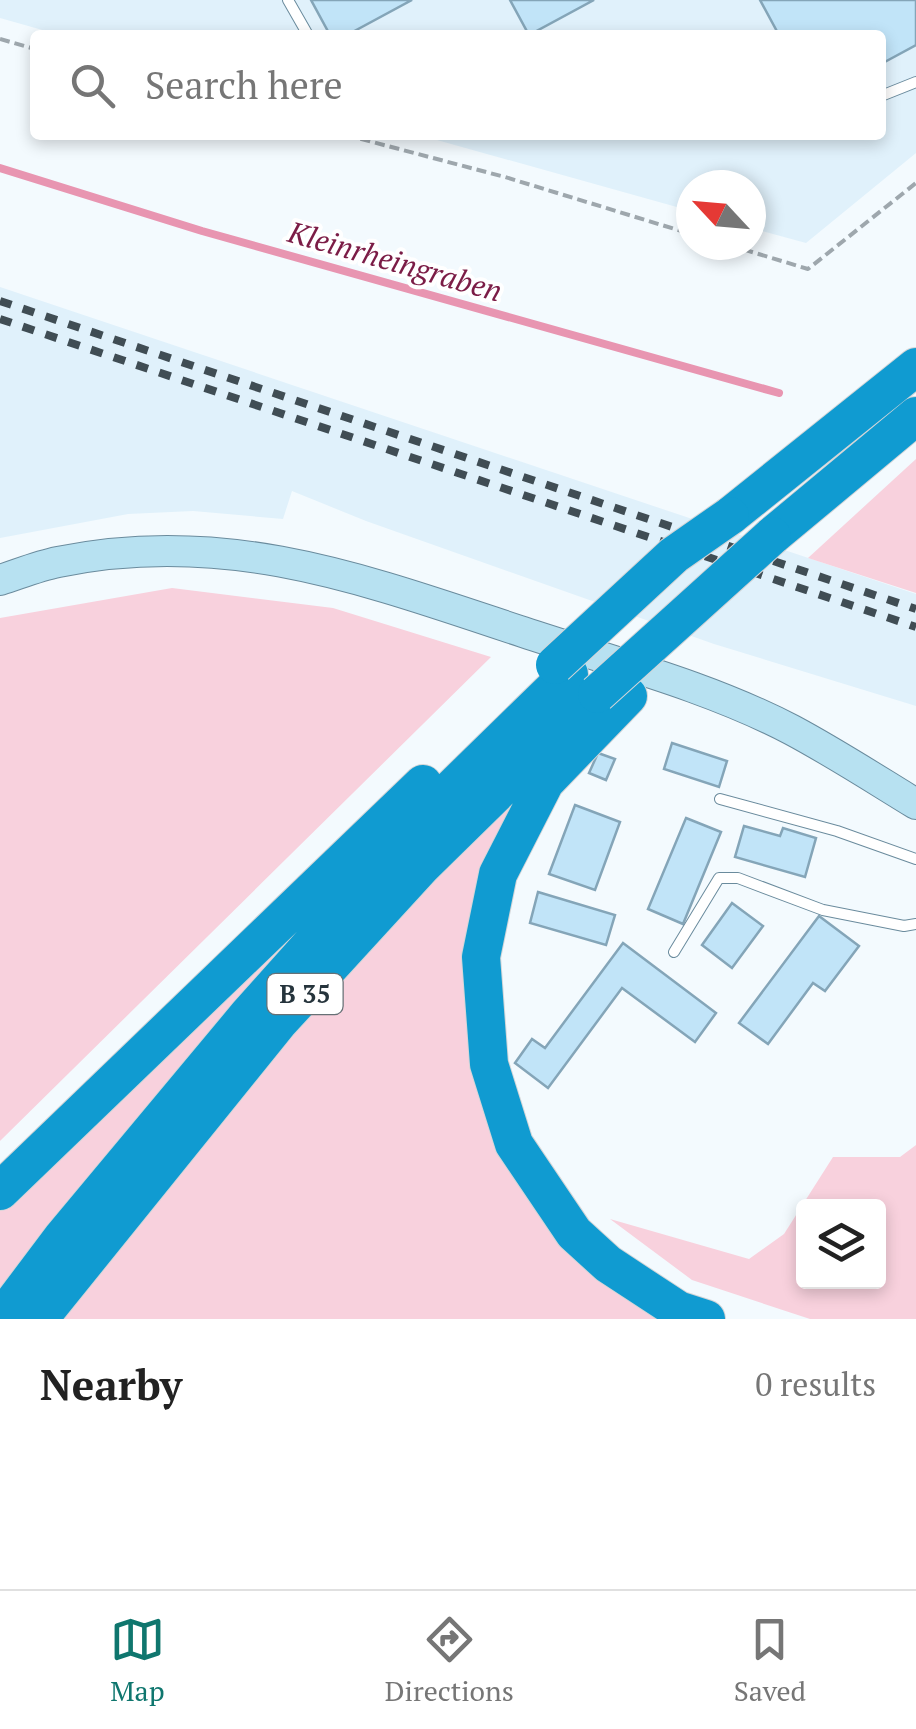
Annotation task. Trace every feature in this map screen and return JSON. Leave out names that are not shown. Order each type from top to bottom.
[{"type":"highway","points":[[1,1319],[62,1238],[260,1000],[442,798],[587,682],[730,516],[916,368]]},
{"type":"highway","name":"B 35","points":[[39,1319],[278,1023],[587,682],[708,592],[916,416]]},
{"type":"highway","points":[[0,1191],[473,737],[587,682]]},
{"type":"highway","points":[[587,682],[545,782],[498,874],[481,957],[489,1064],[514,1144],[574,1233],[622,1274],[678,1310],[706,1319]]},
{"type":"main road","points":[[0,580],[56,562],[126,553],[225,553],[302,564],[375,583],[714,695],[791,729],[916,804]]},
{"type":"lane","points":[[288,0],[305,30]]},
{"type":"lane","points":[[886,94],[916,82]]},
{"type":"lane","points":[[720,799],[837,831],[916,859]]},
{"type":"lane","points":[[674,952],[719,878],[738,878],[823,910],[904,926],[916,924]]},
{"type":"path","points":[[0,39],[30,48]]},
{"type":"path","points":[[365,140],[505,177],[676,229]]},
{"type":"path","points":[[766,256],[808,269],[916,184]]},
{"type":"shaded area","points":[[0,0],[916,0],[916,153],[806,243],[766,232],[766,170],[676,170],[676,207],[437,140],[886,140],[886,30],[42,30],[0,18]]},
{"type":"shaded area","points":[[0,287],[916,594],[916,706],[714,644],[292,491],[283,519],[193,511],[128,514],[0,538]]},
{"type":"shaded area","points":[[916,459],[916,593],[808,558]]},
{"type":"shaded area","points":[[172,588],[333,608],[491,657],[0,1141],[0,618]]},
{"type":"shaded area","points":[[531,780],[489,863],[504,1148],[673,1319],[59,1319],[242,1089],[401,912]]},
{"type":"shaded area","points":[[375,842],[0,1294],[0,1206]]},
{"type":"shaded area","points":[[916,1145],[916,1319],[810,1319],[692,1280],[610,1219],[749,1259],[784,1234],[796,1215],[796,1289],[886,1289],[886,1199],[806,1199],[833,1157],[900,1157]]},
{"type":"building","points":[[311,0],[412,0],[356,30],[327,30]]},
{"type":"building","points":[[510,0],[594,0],[538,30],[526,30]]},
{"type":"building","points":[[760,0],[916,0],[916,45],[886,61],[886,30],[776,30]]},
{"type":"building","points":[[672,743],[727,761],[719,787],[664,769]]},
{"type":"building","points":[[598,753],[615,759],[606,780],[589,773]]},
{"type":"building","points":[[575,805],[620,822],[595,890],[549,874]]},
{"type":"building","points":[[686,818],[721,832],[683,924],[648,909]]},
{"type":"building","points":[[744,826],[780,836],[783,828],[816,838],[805,877],[735,857]]},
{"type":"building","points":[[538,892],[615,915],[606,945],[530,923]]},
{"type":"building","points":[[732,903],[763,926],[732,968],[702,945]]},
{"type":"building","points":[[819,916],[859,946],[825,991],[813,983],[768,1044],[739,1023]]},
{"type":"building","points":[[623,943],[716,1013],[695,1042],[622,988],[548,1088],[515,1063],[532,1039],[545,1048]]},
{"type":"waterway","name":"Kleinrheingraben","points":[[0,168],[202,231],[779,393]]},
{"type":"railway","points":[[0,301],[916,609]]},
{"type":"railway","points":[[0,319],[916,627]]}]
